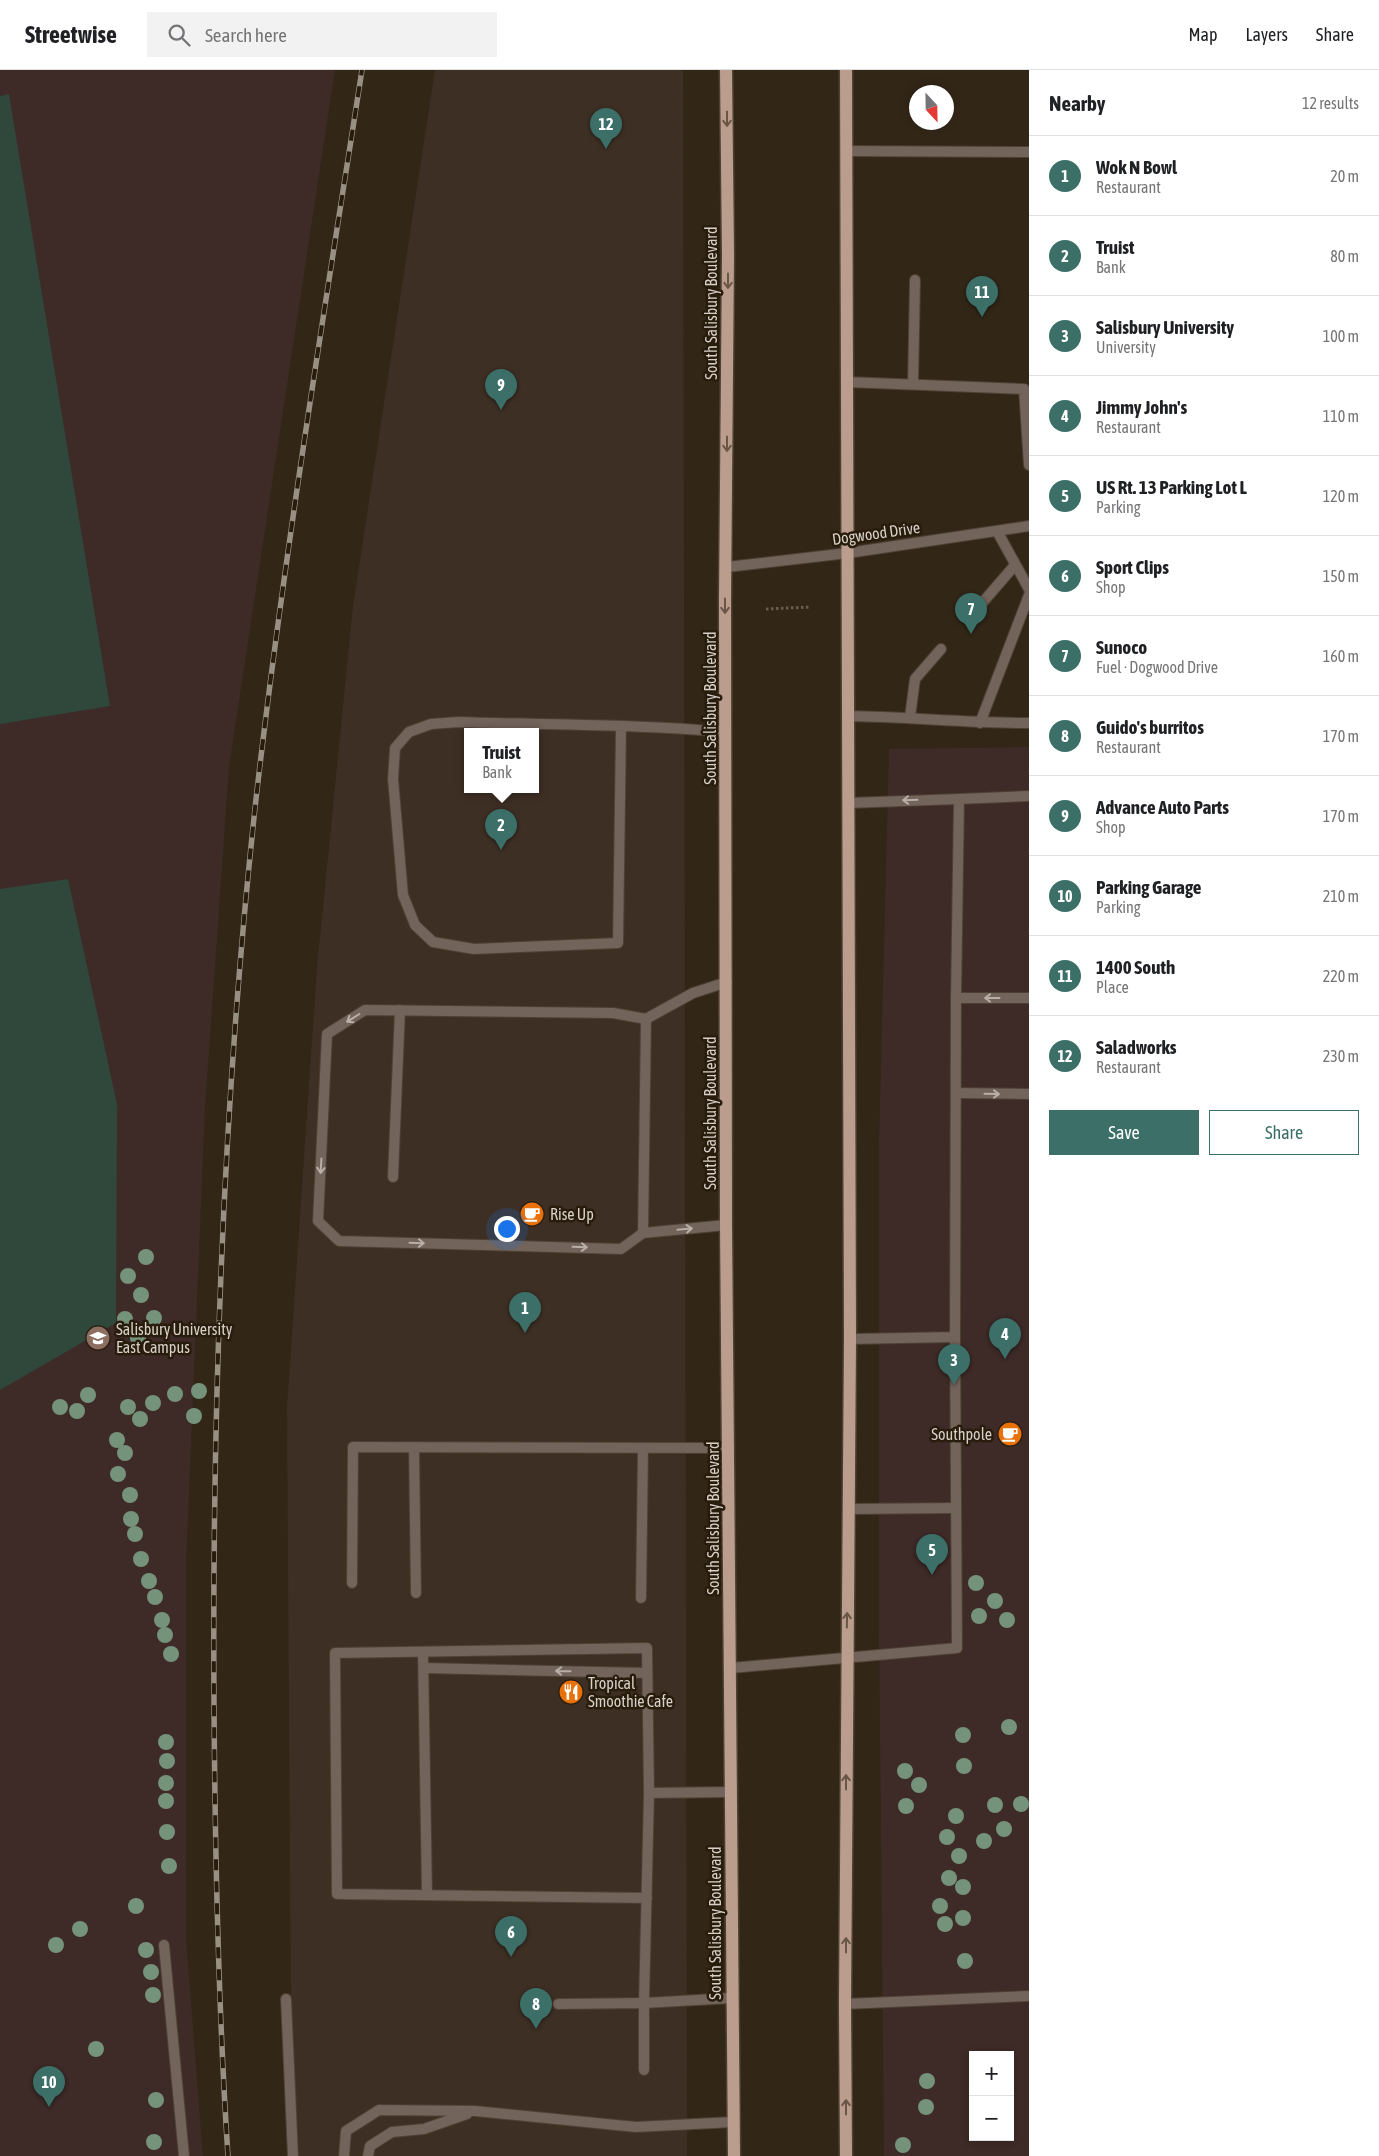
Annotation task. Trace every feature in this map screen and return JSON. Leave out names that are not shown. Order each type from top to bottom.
[{"type":"main road","name":"South Salisbury Boulevard","points":[[726,70],[726,1225],[734,2156]]},
{"type":"main road","points":[[846,70],[850,1339],[845,2004],[846,2156]]},
{"type":"street","points":[[847,152],[1029,152]]},
{"type":"street","points":[[913,384],[915,280]]},
{"type":"street","points":[[847,382],[1024,389],[1029,465]]},
{"type":"street","name":"Dogwood Drive","points":[[727,567],[848,553],[1029,526]]},
{"type":"street","points":[[997,531],[1029,589]]},
{"type":"street","points":[[983,602],[1015,565]]},
{"type":"street","points":[[980,723],[1029,594]]},
{"type":"street","points":[[910,717],[915,679],[941,649]]},
{"type":"street","points":[[849,716],[910,717],[980,723],[1029,722]]},
{"type":"street","points":[[621,727],[618,943],[474,950],[433,942],[415,925],[402,895],[393,779],[395,748],[409,732],[432,724],[458,722],[621,727],[726,732]]},
{"type":"street","points":[[848,803],[1029,796]]},
{"type":"street","points":[[731,1668],[957,1648],[955,1337],[956,998],[959,799]]},
{"type":"street","points":[[726,1225],[644,1233],[620,1249],[339,1241],[318,1220],[327,1034],[365,1010],[613,1013],[646,1019],[693,993],[727,982]]},
{"type":"street","points":[[956,998],[1029,998]]},
{"type":"street","points":[[393,1177],[400,1010]]},
{"type":"street","points":[[644,1233],[646,1019]]},
{"type":"street","points":[[956,1093],[1029,1094]]},
{"type":"street","points":[[850,1339],[955,1337]]},
{"type":"street","points":[[352,1583],[353,1447],[729,1448]]},
{"type":"street","points":[[414,1448],[416,1593]]},
{"type":"street","points":[[641,1598],[643,1449]]},
{"type":"street","points":[[849,1510],[955,1508]]},
{"type":"street","points":[[644,2070],[649,1793],[647,1648],[335,1653],[337,1894],[647,1898]]},
{"type":"street","points":[[423,1653],[427,1895]]},
{"type":"street","points":[[424,1668],[647,1673]]},
{"type":"street","points":[[649,1793],[731,1792]]},
{"type":"street","points":[[164,1945],[184,2156]]},
{"type":"street","points":[[845,2004],[1029,1996]]},
{"type":"street","points":[[558,2004],[644,2003],[732,1998]]},
{"type":"street","points":[[286,1999],[293,2156]]},
{"type":"street","points":[[344,2156],[346,2131],[378,2110],[475,2111],[636,2127],[733,2122]]},
{"type":"street","points":[[368,2156],[370,2146],[392,2132],[424,2129],[475,2111]]},
{"type":"path","points":[[766,609],[810,607]]},
{"type":"shaded area","name":"Salisbury University East Campus","points":[[0,70],[335,70],[229,767],[205,1108],[186,1567],[186,1938],[203,2156],[0,2156]]},
{"type":"shaded area","points":[[435,70],[683,70],[687,2156],[299,2156],[291,2020],[287,1407],[317,967],[353,606]]},
{"type":"shaded area","points":[[1029,747],[1029,2156],[884,2156],[879,1629],[879,1142],[889,749]]},
{"type":"green space","points":[[9,94],[110,706],[0,724],[0,96]]},
{"type":"green space","points":[[68,879],[117,1104],[116,1323],[0,1390],[0,889]]},
{"type":"railway","points":[[228,2156],[218,1930],[214,1760],[214,1590],[215,1477],[222,1251],[235,1024],[256,799],[279,616],[305,434],[362,70]]},
{"type":"place","name":"Saladworks","points":[[606,149]]},
{"type":"place","name":"1400 South","points":[[982,317]]},
{"type":"place","name":"Advance Auto Parts","points":[[501,410]]},
{"type":"place","name":"Sunoco","points":[[971,634]]},
{"type":"place","name":"Truist","points":[[501,850]]},
{"type":"place","name":"Rise Up","points":[[532,1214]]},
{"type":"place","name":"Wok N Bowl","points":[[525,1333]]},
{"type":"place","name":"Salisbury University East Campus","points":[[98,1338]]},
{"type":"place","name":"Jimmy John's","points":[[1005,1359]]},
{"type":"place","name":"Salisbury University","points":[[954,1385]]},
{"type":"place","name":"Southpole","points":[[1010,1434]]},
{"type":"place","name":"US Rt. 13 Parking Lot L","points":[[932,1575]]},
{"type":"place","name":"Tropical Smoothie Cafe","points":[[571,1692]]},
{"type":"place","name":"Sport Clips","points":[[511,1957]]},
{"type":"place","name":"Guido's burritos","points":[[536,2029]]},
{"type":"place","name":"Parking Garage","points":[[49,2107]]}]
